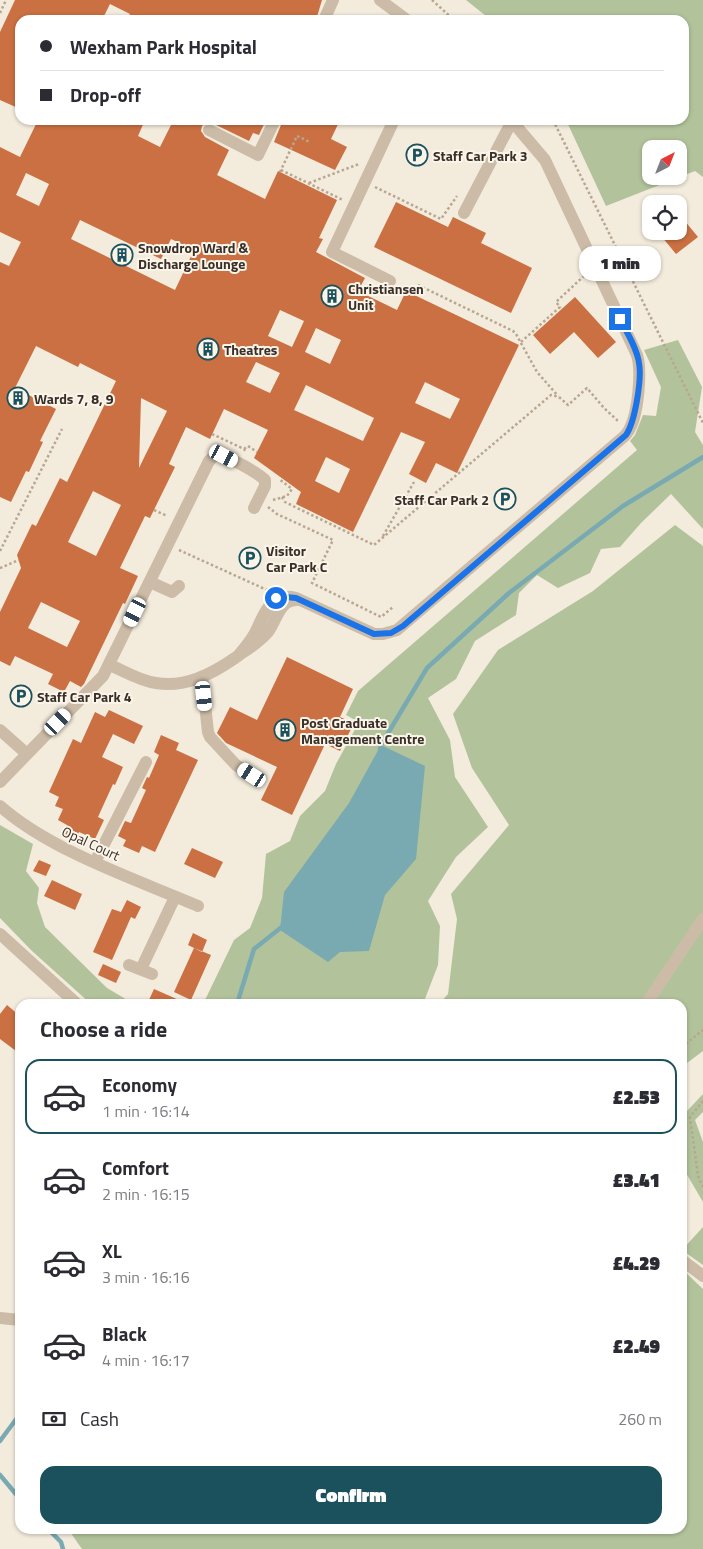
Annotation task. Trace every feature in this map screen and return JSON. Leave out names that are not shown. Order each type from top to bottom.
[{"type":"street","points":[[326,15],[333,0]]},
{"type":"street","points":[[380,0],[400,15]]},
{"type":"street","points":[[209,130],[258,155],[273,125]]},
{"type":"street","points":[[390,281],[332,252],[392,125]]},
{"type":"street","points":[[464,213],[509,125]]},
{"type":"street","points":[[110,665],[131,675],[156,683],[175,683],[202,677],[261,640],[268,633],[279,611],[288,602],[300,600],[374,634],[383,634],[397,630],[620,440],[629,430],[634,416],[639,363],[545,160],[516,125]]},
{"type":"street","points":[[0,782],[97,682],[110,665],[209,462],[215,455],[224,456],[265,480],[262,505]]},
{"type":"street","points":[[150,582],[172,592],[179,586]]},
{"type":"street","points":[[202,677],[210,737],[236,765],[252,775]]},
{"type":"street","points":[[0,730],[27,754]]},
{"type":"street","points":[[95,862],[146,762]]},
{"type":"street","name":"Opal Court","points":[[0,806],[45,837],[95,862],[198,906]]},
{"type":"street","points":[[129,965],[147,972],[175,897]]},
{"type":"street","points":[[649,999],[703,919]]},
{"type":"street","points":[[0,934],[72,999]]},
{"type":"street","points":[[687,1264],[703,1276]]},
{"type":"street","points":[[0,1318],[15,1320]]},
{"type":"path","points":[[0,13],[6,0]]},
{"type":"path","points":[[432,0],[448,15]]},
{"type":"path","points":[[555,125],[703,423]]},
{"type":"path","points":[[310,142],[297,136],[281,171],[354,206]]},
{"type":"path","points":[[309,183],[362,163],[372,167]]},
{"type":"path","points":[[365,182],[441,219],[456,196],[459,195],[471,199]]},
{"type":"path","points":[[521,342],[560,306],[556,302],[595,266]]},
{"type":"path","points":[[418,285],[508,328],[516,334],[537,372],[568,405],[586,388],[608,412],[629,430]]},
{"type":"path","points":[[282,497],[285,502],[374,545],[549,396],[559,397]]},
{"type":"path","points":[[0,551],[62,429]]},
{"type":"path","points":[[212,434],[244,449],[249,458]]},
{"type":"path","points":[[244,449],[248,446],[257,452]]},
{"type":"path","points":[[262,505],[287,496],[292,489],[278,478]]},
{"type":"path","points":[[381,539],[414,482]]},
{"type":"path","points":[[262,505],[333,540],[312,583],[381,617],[393,607]]},
{"type":"path","points":[[154,510],[169,518]]},
{"type":"path","points":[[168,545],[269,591],[271,590]]},
{"type":"path","points":[[0,568],[20,560]]},
{"type":"path","points":[[687,1043],[703,1030]]},
{"type":"path","points":[[703,1101],[690,1117],[698,1176],[703,1188]]},
{"type":"green space","points":[[466,0],[703,0],[703,177],[695,171],[688,174],[688,140],[642,140],[642,185],[659,185],[606,206],[568,125],[689,125],[689,15],[485,15]]},
{"type":"green space","points":[[678,340],[702,387],[695,432],[703,445],[703,529],[671,494],[641,523],[620,547],[601,549],[590,573],[558,588],[537,575],[519,593],[516,615],[475,641],[456,679],[428,698],[450,740],[455,777],[488,827],[456,857],[428,901],[440,926],[438,965],[425,999],[205,999],[234,940],[250,928],[262,898],[266,854],[290,841],[300,816],[325,791],[336,764],[359,722],[346,715],[358,691],[637,450],[630,441],[635,435],[643,415],[656,416],[661,387],[644,350]]},
{"type":"green space","points":[[675,525],[703,546],[703,1051],[687,1063],[687,999],[444,999],[448,994],[457,919],[451,894],[509,825],[472,768],[453,714],[498,650],[593,591]]},
{"type":"green space","points":[[0,825],[33,844],[26,871],[39,888],[37,903],[45,927],[107,988],[126,999],[85,999],[32,951],[0,918]]},
{"type":"green space","points":[[703,1094],[703,1112],[695,1120],[703,1142],[703,1202],[687,1175],[687,1111]]},
{"type":"green space","points":[[703,1227],[703,1265],[687,1254],[687,1245]]},
{"type":"green space","points":[[687,1274],[703,1289],[703,1549],[82,1549],[72,1534],[687,1534]]},
{"type":"water","points":[[381,745],[425,766],[416,859],[385,895],[369,951],[340,952],[328,962],[280,930],[284,892],[349,803]]},
{"type":"building","points":[[15,0],[322,0],[318,15],[130,15],[110,4],[104,15],[15,15],[15,107],[0,100],[0,32]]},
{"type":"building","points":[[36,125],[143,125],[138,136],[160,147],[171,125],[204,125],[201,131],[205,137],[229,150],[217,175],[265,199],[278,171],[337,200],[319,238],[323,239],[316,252],[365,278],[358,291],[397,310],[406,291],[519,345],[457,473],[436,463],[426,483],[409,474],[425,442],[401,432],[353,532],[296,504],[301,492],[254,458],[268,430],[224,409],[210,439],[186,427],[169,464],[175,467],[150,518],[145,516],[120,568],[138,576],[84,684],[81,687],[70,681],[64,692],[48,684],[53,674],[15,656],[10,666],[0,661],[0,612],[21,568],[17,555],[32,524],[36,526],[60,478],[67,482],[116,381],[80,363],[78,367],[36,346],[15,388],[56,409],[40,441],[43,442],[29,472],[26,471],[11,502],[0,497],[0,262],[9,266],[21,242],[0,232],[0,147],[20,157]],"holes":[[[26,173],[49,184],[39,206],[16,195]],[[80,220],[161,259],[171,239],[194,250],[175,290],[71,239]],[[280,310],[304,321],[292,347],[268,336]],[[316,328],[341,340],[330,364],[305,352]],[[256,362],[280,373],[270,393],[246,382]],[[425,382],[460,399],[450,419],[415,403]],[[306,385],[374,418],[363,441],[294,410]],[[141,398],[167,411],[139,468]],[[326,457],[350,469],[339,493],[315,481]],[[93,491],[121,505],[96,556],[68,542]],[[41,602],[80,621],[67,647],[28,628]]]},
{"type":"building","points":[[216,125],[264,125],[259,135],[253,133],[249,141]]},
{"type":"building","points":[[281,125],[338,125],[331,139],[347,147],[335,170],[274,142]]},
{"type":"building","points":[[396,202],[448,227],[453,217],[486,233],[481,243],[532,268],[511,313],[374,247]]},
{"type":"building","points":[[687,224],[698,237],[676,254],[664,240],[687,240]]},
{"type":"building","points":[[575,297],[616,342],[598,358],[574,332],[550,354],[533,335]]},
{"type":"building","name":"Post Graduate Management Centre","points":[[287,657],[353,689],[340,717],[354,723],[340,751],[325,744],[292,815],[261,800],[277,767],[226,743],[217,733],[230,707],[257,720]]},
{"type":"building","points":[[109,710],[143,726],[134,744],[113,734],[102,757],[123,767],[98,817],[104,820],[95,839],[79,832],[75,840],[63,835],[67,825],[58,820],[63,809],[55,806],[59,797],[49,792],[73,739],[81,743],[95,712],[105,717]]},
{"type":"building","points":[[161,735],[179,743],[176,750],[198,760],[155,852],[142,846],[139,853],[123,846],[126,840],[118,836],[125,821],[131,823],[146,790],[142,788],[147,777],[149,778],[159,755],[154,752]]},
{"type":"building","points":[[192,848],[223,862],[215,878],[184,864]]},
{"type":"building","points":[[39,860],[51,865],[46,876],[33,871]]},
{"type":"building","points":[[52,880],[82,894],[75,910],[44,896]]},
{"type":"building","points":[[127,900],[141,907],[135,919],[131,917],[112,960],[93,952],[112,909],[121,912]]},
{"type":"building","points":[[193,933],[207,940],[202,952],[188,945]]},
{"type":"building","points":[[194,948],[211,955],[191,999],[174,992]]},
{"type":"building","points":[[103,964],[121,972],[116,983],[98,975]]},
{"type":"building","points":[[154,989],[177,999],[149,999]]},
{"type":"building","points":[[7,1005],[15,1012],[15,1050],[0,1039],[0,1014]]},
{"type":"waterway","points":[[380,750],[381,745],[427,668],[509,593],[623,506],[703,457]]},
{"type":"waterway","points":[[239,999],[254,949],[283,926]]},
{"type":"waterway","points":[[0,1441],[15,1421]]},
{"type":"waterway","points":[[0,1475],[15,1493]]},
{"type":"waterway","points":[[53,1534],[61,1542],[63,1549]]},
{"type":"place","name":"Staff Car Park 3","points":[[417,155]]},
{"type":"place","name":"Snowdrop Ward & Discharge Lounge","points":[[122,255]]},
{"type":"place","name":"Christiansen Unit","points":[[332,296]]},
{"type":"place","name":"Theatres","points":[[208,349]]},
{"type":"place","name":"Wards 7, 8, 9","points":[[18,398]]},
{"type":"place","name":"Staff Car Park 2","points":[[505,499]]},
{"type":"place","name":"Visitor Car Park C","points":[[250,558]]},
{"type":"place","name":"Staff Car Park 4","points":[[21,696]]},
{"type":"place","name":"Post Graduate Management Centre","points":[[285,730]]},
{"type":"route","points":[[276,598],[296,598],[374,634],[391,633],[403,626],[626,435],[634,416],[640,370],[637,355],[620,319]]}]
